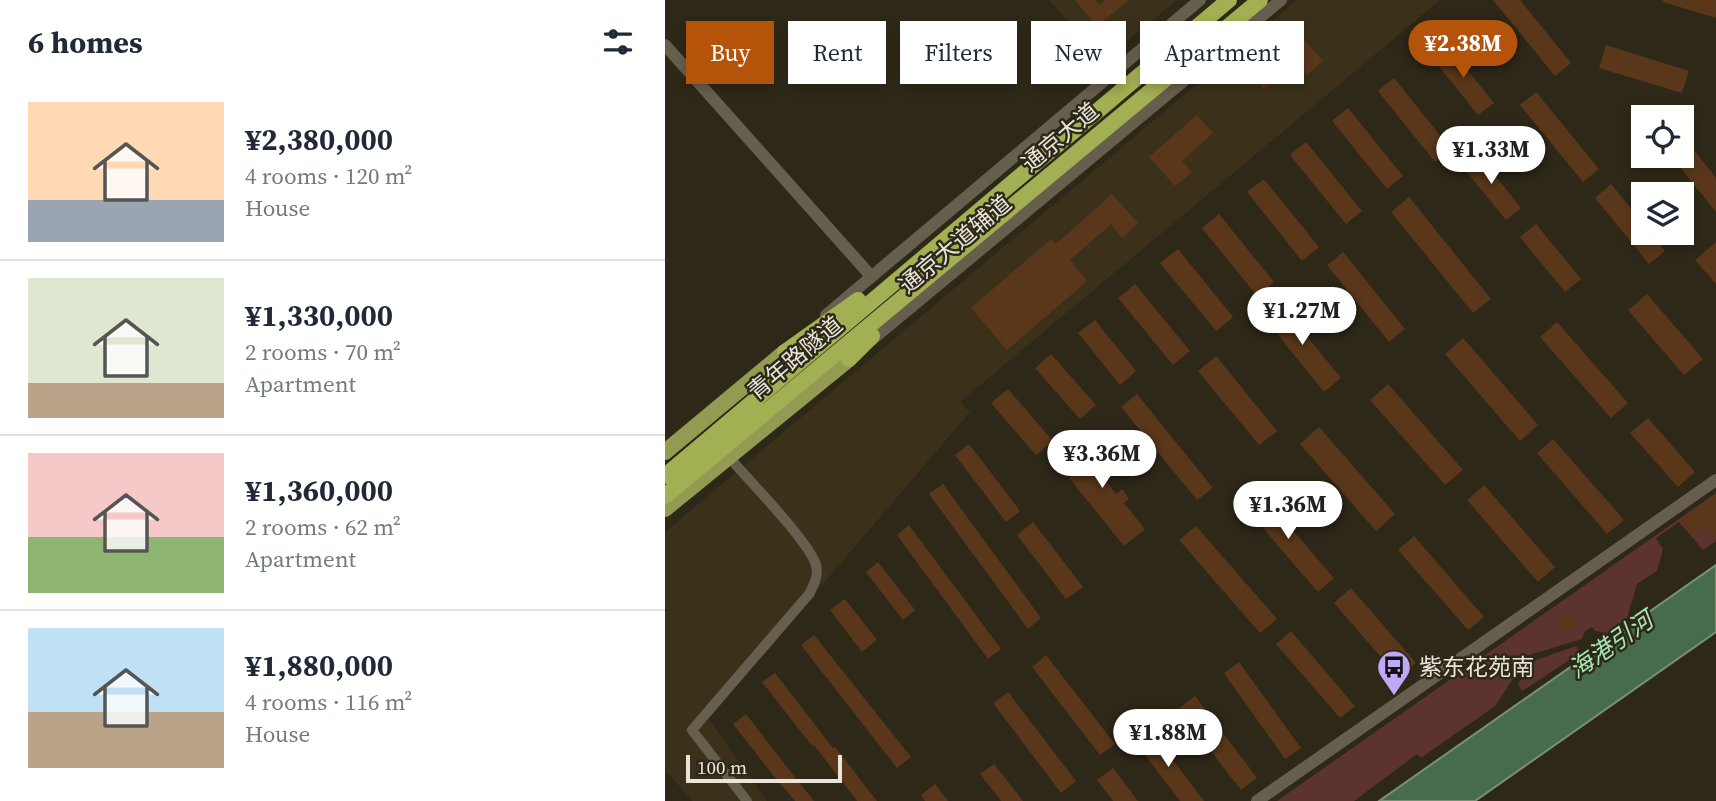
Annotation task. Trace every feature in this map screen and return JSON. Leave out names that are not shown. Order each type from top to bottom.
[{"type":"highway","name":"通京大道","points":[[940,243],[1229,0]]},
{"type":"highway","name":"通京大道","points":[[955,255],[1260,0]]},
{"type":"highway","points":[[785,352],[940,243]]},
{"type":"highway","name":"青年路隧道","points":[[665,476],[940,243]]},
{"type":"highway","points":[[849,359],[955,255]]},
{"type":"highway","name":"青年路隧道","points":[[665,496],[955,255]]},
{"type":"main road","points":[[666,449],[785,352]]},
{"type":"main road","points":[[665,509],[849,359]]},
{"type":"street","name":"通京大道辅道","points":[[785,352],[871,276],[1200,0]]},
{"type":"street","name":"通京大道辅道","points":[[849,359],[1281,0]]},
{"type":"street","points":[[665,45],[871,276]]},
{"type":"street","points":[[729,457],[804,546],[816,564],[817,577],[810,593],[692,730],[747,801]]},
{"type":"street","points":[[1257,801],[1716,480]]},
{"type":"shaded area","points":[[1049,0],[1177,0],[1151,21],[1140,21],[1140,30],[1126,42],[1126,21],[1068,21]]},
{"type":"shaded area","points":[[1297,0],[1440,0],[960,402],[970,412],[708,718],[767,801],[692,801],[667,772],[665,774],[665,532],[1197,84],[1304,84],[1304,21],[1272,21]]},
{"type":"shaded area","points":[[1716,493],[1716,541],[1703,550],[1679,522],[1656,538],[1663,549],[1657,571],[1637,584],[1627,618],[1607,633],[1595,631],[1592,627],[1585,631],[1582,639],[1529,655],[1495,706],[1421,758],[1417,754],[1354,801],[1277,801]]},
{"type":"shaded area","points":[[1576,646],[1580,653],[1522,691],[1518,684],[1533,661]]},
{"type":"water","name":"海港引河","points":[[1716,565],[1716,632],[1475,801],[1379,801]]},
{"type":"building","points":[[1075,0],[1095,0],[1099,5],[1105,0],[1129,0],[1103,21],[1093,21]]},
{"type":"building","points":[[1493,0],[1520,0],[1571,63],[1555,76]]},
{"type":"building","points":[[1716,0],[1716,18],[1663,2]]},
{"type":"building","points":[[1304,40],[1323,61],[1307,75],[1304,72]]},
{"type":"building","points":[[1447,45],[1494,103],[1478,115],[1432,58]]},
{"type":"building","points":[[1606,45],[1689,71],[1682,93],[1599,68]]},
{"type":"building","points":[[1394,78],[1451,149],[1435,162],[1378,91]]},
{"type":"building","points":[[1536,92],[1599,169],[1583,182],[1520,105]]},
{"type":"building","points":[[1348,108],[1403,176],[1387,189],[1332,121]]},
{"type":"building","points":[[1197,115],[1213,133],[1182,161],[1192,172],[1175,186],[1149,157]]},
{"type":"building","points":[[1306,142],[1362,211],[1346,224],[1290,155]]},
{"type":"building","points":[[1694,150],[1716,178],[1716,212],[1694,182],[1681,168],[1694,168]]},
{"type":"building","points":[[1477,153],[1521,208],[1506,220],[1461,165]]},
{"type":"building","points":[[1264,179],[1319,247],[1302,261],[1247,192]]},
{"type":"building","points":[[1611,184],[1631,208],[1631,242],[1595,198]]},
{"type":"building","points":[[1112,194],[1138,223],[1122,238],[1111,224],[1070,260],[1087,281],[1007,350],[971,308],[1051,239],[1056,244]]},
{"type":"building","points":[[1409,197],[1491,299],[1473,313],[1391,212]]},
{"type":"building","points":[[1219,214],[1274,282],[1257,296],[1202,228]]},
{"type":"building","points":[[1536,224],[1581,279],[1565,292],[1520,237]]},
{"type":"building","points":[[1716,242],[1716,284],[1695,260]]},
{"type":"building","points":[[1633,245],[1660,245],[1665,251],[1649,264]]},
{"type":"building","points":[[1178,249],[1233,317],[1216,331],[1160,263]]},
{"type":"building","points":[[1343,252],[1405,329],[1389,342],[1327,265]]},
{"type":"building","points":[[1135,284],[1190,351],[1173,365],[1118,298]]},
{"type":"building","points":[[1647,294],[1703,359],[1684,375],[1628,310]]},
{"type":"building","points":[[1279,302],[1341,378],[1324,392],[1262,315]]},
{"type":"building","points":[[1095,320],[1136,371],[1120,385],[1078,333]]},
{"type":"building","points":[[1557,322],[1628,403],[1611,418],[1540,337]]},
{"type":"building","points":[[1463,338],[1538,425],[1520,441],[1445,354]]},
{"type":"building","points":[[1051,354],[1096,405],[1080,419],[1035,368]]},
{"type":"building","points":[[1216,356],[1277,431],[1259,445],[1198,371]]},
{"type":"building","points":[[1388,384],[1463,470],[1445,485],[1370,400]]},
{"type":"building","points":[[1008,389],[1053,441],[1036,455],[991,403]]},
{"type":"building","points":[[1137,394],[1213,488],[1197,500],[1121,407]]},
{"type":"building","points":[[1648,418],[1695,472],[1678,487],[1630,433]]},
{"type":"building","points":[[1319,427],[1395,514],[1376,531],[1300,444]]},
{"type":"building","points":[[1090,436],[1118,471],[1106,481],[1116,494],[1122,489],[1129,499],[1124,503],[1145,529],[1124,546],[1069,478],[1074,475],[1063,463]]},
{"type":"building","points":[[1553,439],[1624,520],[1607,534],[1537,453]]},
{"type":"building","points":[[969,444],[1020,511],[1006,522],[955,455]]},
{"type":"building","points":[[943,484],[1041,618],[1028,629],[929,494]]},
{"type":"building","points":[[1484,485],[1555,567],[1538,582],[1467,500]]},
{"type":"building","points":[[1258,490],[1334,578],[1318,592],[1242,504]]},
{"type":"building","points":[[1716,494],[1716,541],[1706,528],[1694,536],[1681,520]]},
{"type":"building","points":[[1033,522],[1083,587],[1066,599],[1017,535]]},
{"type":"building","points":[[909,525],[1001,649],[988,659],[897,535]]},
{"type":"building","points":[[1196,526],[1277,619],[1260,633],[1179,540]]},
{"type":"building","points":[[1414,536],[1484,617],[1468,630],[1398,550]]},
{"type":"building","points":[[878,562],[915,610],[903,620],[866,572]]},
{"type":"building","points":[[1351,588],[1416,663],[1399,678],[1334,603]]},
{"type":"building","points":[[845,599],[877,640],[862,652],[830,610]]},
{"type":"building","points":[[1576,614],[1579,626],[1557,631],[1555,619]]},
{"type":"building","points":[[1291,631],[1355,706],[1340,718],[1276,644]]},
{"type":"building","points":[[814,635],[911,757],[897,768],[801,645]]},
{"type":"building","points":[[1046,655],[1115,744],[1100,755],[1032,667]]},
{"type":"building","points":[[1239,662],[1301,748],[1285,759],[1224,673]]},
{"type":"building","points":[[775,673],[877,801],[857,801],[814,745],[812,746],[762,682]]},
{"type":"building","points":[[1008,692],[1076,781],[1061,793],[993,703]]},
{"type":"building","points":[[1195,696],[1257,778],[1241,790],[1178,709]]},
{"type":"building","points":[[746,714],[814,801],[795,801],[733,724]]},
{"type":"building","points":[[1151,731],[1204,801],[1180,801],[1136,743]]},
{"type":"building","points":[[994,764],[1023,801],[1001,801],[980,774]]},
{"type":"building","points":[[1113,768],[1138,801],[1113,801],[1097,780]]},
{"type":"building","points":[[935,784],[948,801],[925,801],[921,795]]},
{"type":"place","name":"紫东花苑南","points":[[1394,697]]}]
